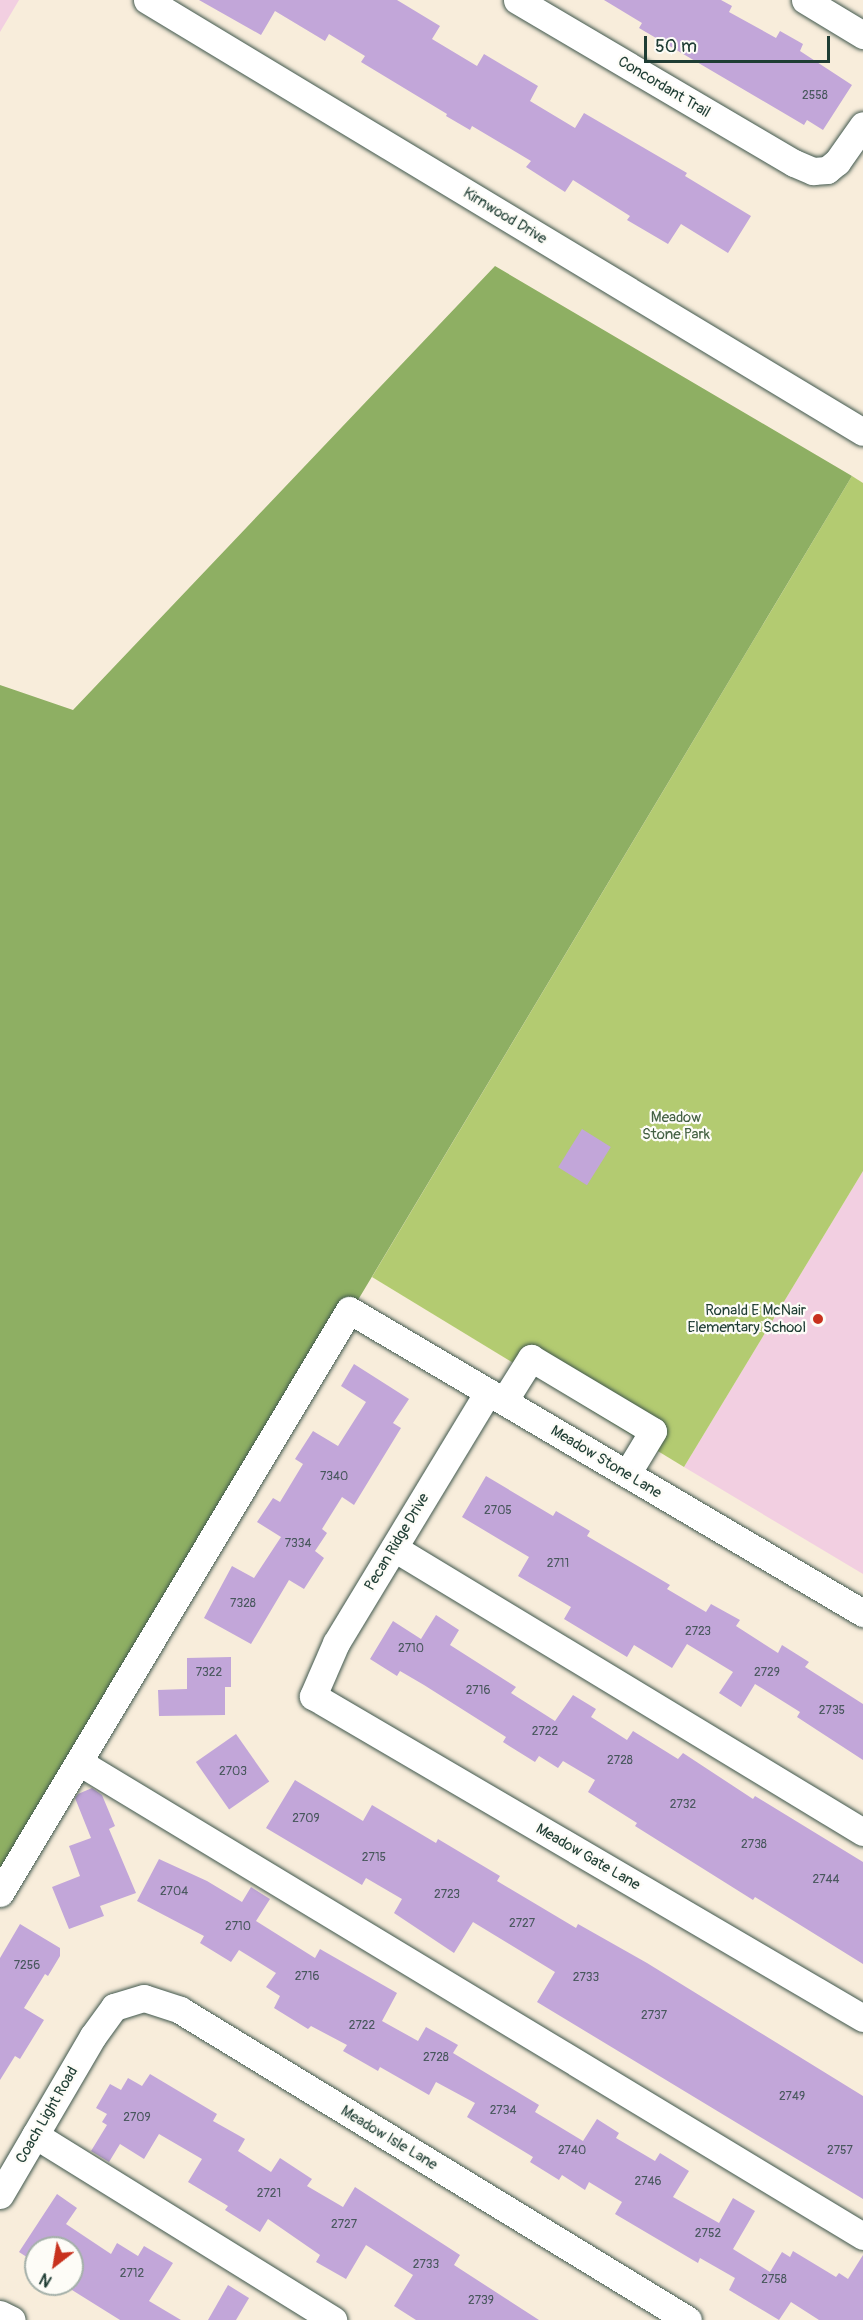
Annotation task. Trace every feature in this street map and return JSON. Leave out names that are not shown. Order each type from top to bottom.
[{"type":"street","name":"Kirnwood Drive","points":[[147,0],[863,432]]},
{"type":"street","name":"Concordant Trail","points":[[517,0],[794,163],[813,171],[827,170],[837,162],[863,125]]},
{"type":"street","points":[[805,0],[863,35]]},
{"type":"street","name":"Meadow Stone Lane","points":[[79,1762],[349,1310],[863,1613]]},
{"type":"street","name":"Pecan Ridge Drive","points":[[313,1696],[336,1643],[394,1548],[496,1396],[531,1358],[653,1431],[627,1474]]},
{"type":"street","points":[[394,1548],[863,1832]]},
{"type":"street","name":"Meadow Gate Lane","points":[[313,1696],[863,2018]]},
{"type":"street","points":[[0,1893],[79,1762],[863,2236]]},
{"type":"street","name":"Meadow Isle Lane","points":[[93,2036],[114,2007],[144,1998],[180,2010],[687,2320]]},
{"type":"street","name":"Coach Light Road","points":[[0,2195],[93,2036]]},
{"type":"street","points":[[35,2135],[333,2320]]},
{"type":"street","points":[[0,2314],[12,2320]]},
{"type":"shaded area","points":[[0,0],[19,0],[0,32]]},
{"type":"shaded area","name":"Ronald E McNair Elementary School","points":[[863,1171],[863,1574],[684,1467]]},
{"type":"green space","points":[[495,266],[852,476],[331,1345],[0,1885],[0,685],[73,710]]},
{"type":"green space","name":"Meadow Stone Park","points":[[852,476],[863,483],[863,1171],[684,1467],[372,1277]]},
{"type":"building","points":[[199,0],[397,0],[440,26],[432,39],[477,66],[484,54],[538,86],[530,101],[575,128],[584,113],[687,173],[685,176],[751,216],[728,253],[681,224],[668,244],[627,220],[630,216],[573,180],[565,192],[526,167],[531,161],[472,126],[470,130],[446,116],[447,114],[361,62],[365,56],[329,34],[325,41],[275,11],[261,35]]},
{"type":"building","points":[[604,0],[721,0],[732,6],[729,12],[776,38],[780,31],[803,44],[800,51],[852,85],[823,130],[807,120],[804,125],[639,28],[642,23]]},
{"type":"building","points":[[582,1129],[611,1147],[587,1185],[558,1167]]},
{"type":"building","points":[[354,1364],[409,1399],[393,1423],[401,1428],[354,1505],[342,1497],[322,1529],[327,1533],[315,1551],[324,1558],[304,1589],[289,1580],[251,1644],[204,1618],[232,1566],[254,1578],[281,1537],[257,1522],[273,1498],[280,1502],[303,1464],[295,1459],[313,1431],[338,1446],[366,1402],[341,1386]]},
{"type":"building","points":[[486,1476],[553,1516],[556,1511],[590,1531],[587,1536],[670,1585],[667,1589],[706,1612],[711,1604],[740,1620],[736,1626],[778,1653],[782,1645],[809,1662],[805,1667],[863,1704],[863,1760],[797,1717],[800,1712],[755,1684],[741,1707],[719,1693],[733,1672],[687,1644],[672,1668],[634,1645],[627,1657],[564,1619],[571,1607],[518,1576],[529,1557],[462,1517]]},
{"type":"building","points":[[436,1615],[459,1630],[450,1645],[516,1687],[511,1693],[555,1721],[573,1695],[596,1709],[591,1717],[627,1740],[633,1731],[678,1759],[683,1753],[753,1799],[755,1796],[863,1862],[863,1964],[755,1897],[753,1900],[635,1826],[637,1823],[588,1792],[595,1780],[563,1761],[558,1768],[539,1756],[535,1762],[503,1742],[506,1737],[424,1685],[400,1671],[397,1676],[370,1659],[393,1621],[421,1639]]},
{"type":"building","points":[[231,1657],[231,1687],[225,1687],[225,1715],[159,1716],[158,1690],[187,1689],[187,1658]]},
{"type":"building","points":[[236,1734],[269,1782],[229,1810],[196,1762]]},
{"type":"building","points":[[295,1780],[363,1821],[372,1805],[436,1843],[438,1839],[500,1876],[497,1881],[576,1928],[578,1924],[647,1963],[863,2096],[863,2199],[537,2002],[555,1972],[473,1922],[454,1953],[394,1913],[402,1899],[366,1878],[362,1885],[266,1828]]},
{"type":"building","points":[[92,1788],[102,1795],[115,1826],[109,1829],[136,1893],[100,1906],[104,1916],[69,1929],[52,1887],[80,1876],[69,1846],[91,1838],[75,1798],[78,1794]]},
{"type":"building","points":[[159,1859],[207,1881],[242,1902],[251,1887],[270,1899],[256,1921],[315,1958],[320,1949],[397,1993],[382,2021],[418,2041],[426,2027],[458,2045],[453,2053],[539,2105],[535,2112],[583,2141],[597,2119],[619,2133],[616,2138],[655,2161],[660,2153],[689,2171],[673,2197],[719,2223],[733,2198],[755,2211],[733,2249],[770,2272],[782,2252],[790,2257],[793,2251],[836,2277],[839,2273],[848,2279],[863,2255],[863,2320],[819,2320],[791,2302],[779,2320],[729,2290],[735,2278],[700,2258],[698,2263],[615,2214],[622,2202],[589,2182],[585,2190],[562,2175],[559,2180],[530,2162],[533,2157],[467,2117],[475,2103],[436,2082],[429,2095],[380,2067],[378,2071],[343,2051],[347,2045],[311,2026],[308,2029],[274,2008],[280,1996],[266,1987],[276,1973],[239,1950],[231,1962],[200,1943],[204,1936],[137,1901]]},
{"type":"building","points":[[20,1924],[60,1948],[60,1956],[48,1976],[45,1974],[24,2008],[44,2020],[20,2059],[15,2056],[0,2080],[0,1958]]},
{"type":"building","points":[[150,2074],[217,2114],[213,2121],[245,2139],[238,2151],[271,2172],[280,2158],[312,2179],[307,2186],[343,2207],[355,2187],[460,2255],[454,2265],[539,2320],[416,2320],[394,2306],[413,2275],[366,2245],[346,2279],[316,2262],[320,2255],[268,2219],[260,2232],[225,2210],[228,2206],[188,2182],[202,2159],[159,2134],[144,2159],[120,2144],[109,2162],[91,2151],[107,2125],[102,2122],[107,2114],[96,2108],[110,2084],[121,2090],[128,2078],[142,2086]]},
{"type":"building","points":[[57,2194],[77,2208],[66,2224],[84,2236],[29,2236]]},
{"type":"building","points":[[84,2236],[111,2254],[117,2243],[138,2256],[144,2246],[173,2263],[149,2301],[181,2320],[120,2320],[82,2296],[84,2296]]},
{"type":"building","points":[[24,2244],[24,2255],[19,2252]]},
{"type":"building","points":[[228,2285],[249,2298],[236,2320],[208,2320]]},
{"type":"place","name":"Ronald E McNair Elementary School","points":[[818,1319]]}]
